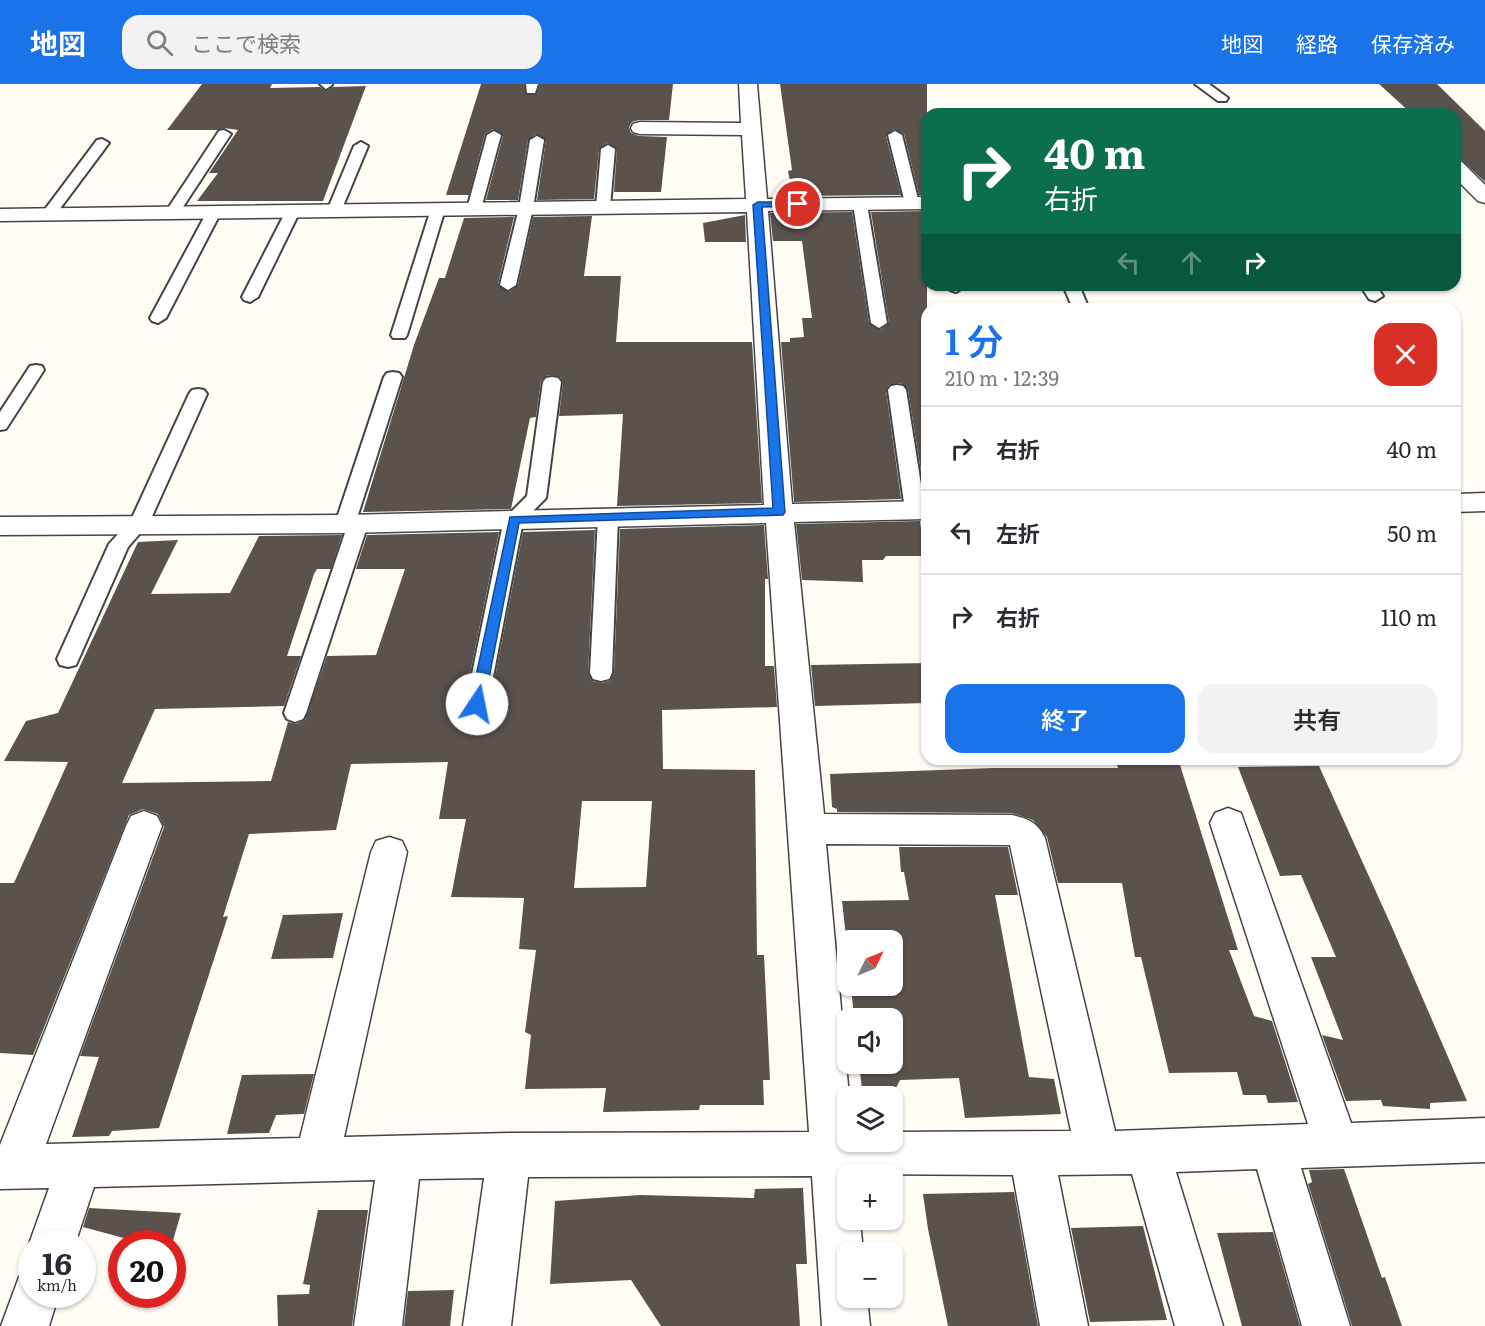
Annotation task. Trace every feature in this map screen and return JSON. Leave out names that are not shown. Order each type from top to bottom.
[{"type":"street","points":[[748,84],[779,512],[807,829],[846,1326]]},
{"type":"street","points":[[640,128],[752,129]]},
{"type":"street","points":[[1461,172],[1485,197]]},
{"type":"street","points":[[1461,198],[1485,197]]},
{"type":"street","points":[[0,215],[920,203]]},
{"type":"street","points":[[1461,502],[1485,502]]},
{"type":"street","points":[[0,526],[140,523],[351,524],[921,510]]},
{"type":"street","points":[[1228,823],[1337,1146]]},
{"type":"street","points":[[144,826],[7,1167],[509,1155],[1098,1153],[1485,1140]]},
{"type":"street","points":[[807,829],[1012,830],[1021,832],[1027,838],[1098,1153]]},
{"type":"street","points":[[316,1159],[389,852]]},
{"type":"street","points":[[1273,1148],[1326,1326]]},
{"type":"street","points":[[1031,1152],[1064,1326]]},
{"type":"street","points":[[1148,1152],[1198,1326]]},
{"type":"street","points":[[487,1326],[509,1155]]},
{"type":"street","points":[[378,1326],[400,1157]]},
{"type":"street","points":[[57,1230],[78,1164]]},
{"type":"street","points":[[25,1326],[31,1308]]},
{"type":"lane","points":[[1200,84],[1222,98]]},
{"type":"lane","points":[[172,213],[224,134]]},
{"type":"lane","points":[[474,208],[494,135]]},
{"type":"lane","points":[[895,135],[920,203]]},
{"type":"lane","points":[[508,285],[526,208],[537,140]]},
{"type":"lane","points":[[48,215],[102,143]]},
{"type":"lane","points":[[334,211],[361,146]]},
{"type":"lane","points":[[603,207],[608,149]]},
{"type":"lane","points":[[860,204],[879,323]]},
{"type":"lane","points":[[399,335],[438,209]]},
{"type":"lane","points":[[250,297],[293,211]]},
{"type":"lane","points":[[158,318],[214,212]]},
{"type":"lane","points":[[0,425],[36,370]]},
{"type":"lane","points":[[295,713],[393,377]]},
{"type":"lane","points":[[477,704],[514,519],[536,498],[552,382]]},
{"type":"lane","points":[[897,390],[921,510]]},
{"type":"lane","points":[[68,659],[118,544],[140,523],[198,394]]},
{"type":"lane","points":[[601,673],[608,517]]},
{"type":"building","points":[[202,84],[272,84],[270,88],[320,87],[326,91],[333,87],[366,86],[323,201],[197,201],[218,173],[209,173],[238,130],[224,128],[167,130]]},
{"type":"building","points":[[481,84],[524,84],[527,95],[536,95],[540,84],[673,84],[669,120],[639,120],[632,122],[629,127],[631,133],[639,136],[667,137],[661,192],[614,192],[617,149],[607,143],[599,149],[594,199],[537,200],[546,140],[536,134],[528,140],[518,200],[486,200],[503,136],[493,129],[485,134],[469,195],[446,195]]},
{"type":"building","points":[[780,84],[927,84],[927,108],[921,108],[921,195],[919,195],[904,134],[894,129],[886,136],[901,195],[793,196],[788,171],[792,170]]},
{"type":"building","points":[[1379,84],[1437,84],[1485,131],[1485,182],[1461,160],[1461,108],[1405,108]]},
{"type":"building","points":[[921,211],[921,291],[927,291],[927,303],[921,303],[921,471],[908,390],[903,384],[897,383],[889,385],[886,390],[901,499],[794,502],[781,342],[790,342],[790,338],[804,337],[802,318],[812,318],[802,241],[773,241],[770,213],[852,212],[869,323],[880,330],[889,323],[871,212]]},
{"type":"building","points":[[745,215],[746,242],[705,242],[703,223]]},
{"type":"building","points":[[592,216],[584,276],[621,276],[616,342],[752,342],[762,503],[617,506],[623,414],[559,416],[563,382],[560,377],[552,375],[546,376],[541,381],[536,417],[530,418],[511,509],[363,512],[414,345],[439,278],[445,278],[464,218],[514,217],[498,284],[509,292],[518,285],[533,217]]},
{"type":"building","points":[[920,521],[921,556],[886,556],[883,560],[862,560],[863,582],[802,580],[796,524]]},
{"type":"building","points":[[764,525],[768,579],[765,579],[765,666],[774,666],[777,707],[662,710],[663,769],[755,770],[757,955],[764,955],[770,1080],[763,1080],[764,1105],[700,1105],[699,1110],[603,1112],[606,1088],[525,1089],[531,1035],[525,1032],[536,950],[519,949],[524,898],[451,897],[466,819],[439,819],[448,762],[351,764],[336,830],[249,834],[223,917],[228,916],[159,1128],[112,1131],[109,1136],[72,1137],[99,1057],[80,1056],[164,827],[158,814],[143,809],[129,815],[33,1055],[0,1053],[0,883],[14,883],[68,762],[4,761],[26,721],[58,713],[138,542],[178,540],[151,594],[230,593],[259,536],[342,535],[331,569],[317,569],[314,574],[287,656],[301,656],[284,706],[155,709],[122,783],[271,781],[288,722],[296,724],[305,720],[327,656],[376,655],[405,569],[356,569],[367,535],[499,532],[464,703],[468,711],[478,713],[486,711],[490,703],[523,532],[595,530],[588,673],[592,681],[602,683],[610,681],[614,673],[620,529]],"holes":[[[582,801],[652,801],[646,887],[574,888]]]},
{"type":"building","points":[[921,663],[921,703],[815,706],[811,665]]},
{"type":"building","points":[[1117,765],[1180,765],[1238,950],[1229,950],[1254,1016],[1272,1021],[1298,1102],[1268,1103],[1266,1095],[1243,1095],[1237,1072],[1169,1073],[1141,957],[1135,957],[1122,883],[1058,883],[1047,837],[1033,820],[1012,813],[837,812],[837,809],[832,807],[830,774],[994,768],[1118,768]]},
{"type":"building","points":[[1319,766],[1467,1101],[1430,1103],[1430,1109],[1383,1106],[1381,1100],[1346,1101],[1322,1035],[1343,1040],[1311,957],[1336,957],[1301,875],[1280,876],[1238,767]]},
{"type":"building","points":[[899,847],[1008,847],[1018,895],[995,895],[1029,1077],[1054,1079],[1061,1114],[965,1118],[959,1078],[900,1080],[897,1086],[862,1086],[860,1074],[903,1074],[903,1008],[853,1008],[852,996],[903,996],[903,930],[845,930],[842,901],[909,900],[904,872],[901,872]]},
{"type":"building","points":[[343,913],[333,958],[271,959],[283,915]]},
{"type":"building","points":[[314,1074],[304,1114],[276,1115],[269,1133],[227,1134],[242,1075]]},
{"type":"building","points":[[1344,1169],[1382,1278],[1385,1277],[1402,1326],[1352,1326],[1308,1184],[1312,1182],[1309,1170]]},
{"type":"building","points":[[803,1188],[807,1264],[796,1264],[800,1326],[661,1326],[631,1280],[550,1284],[555,1201],[640,1195],[754,1198],[755,1189]]},
{"type":"building","points":[[1014,1192],[1038,1326],[948,1326],[923,1194]]},
{"type":"building","points":[[89,1208],[181,1213],[176,1230],[108,1230],[108,1234],[83,1227]]},
{"type":"building","points":[[318,1210],[368,1210],[352,1326],[278,1326],[277,1295],[309,1294],[310,1285],[303,1284]]},
{"type":"building","points":[[1143,1226],[1167,1320],[1090,1322],[1071,1228]]},
{"type":"building","points":[[1273,1232],[1300,1326],[1242,1326],[1217,1233]]},
{"type":"building","points":[[454,1290],[450,1326],[404,1326],[408,1291]]},
{"type":"route","points":[[477,704],[514,519],[779,512],[758,205],[798,204]]}]
